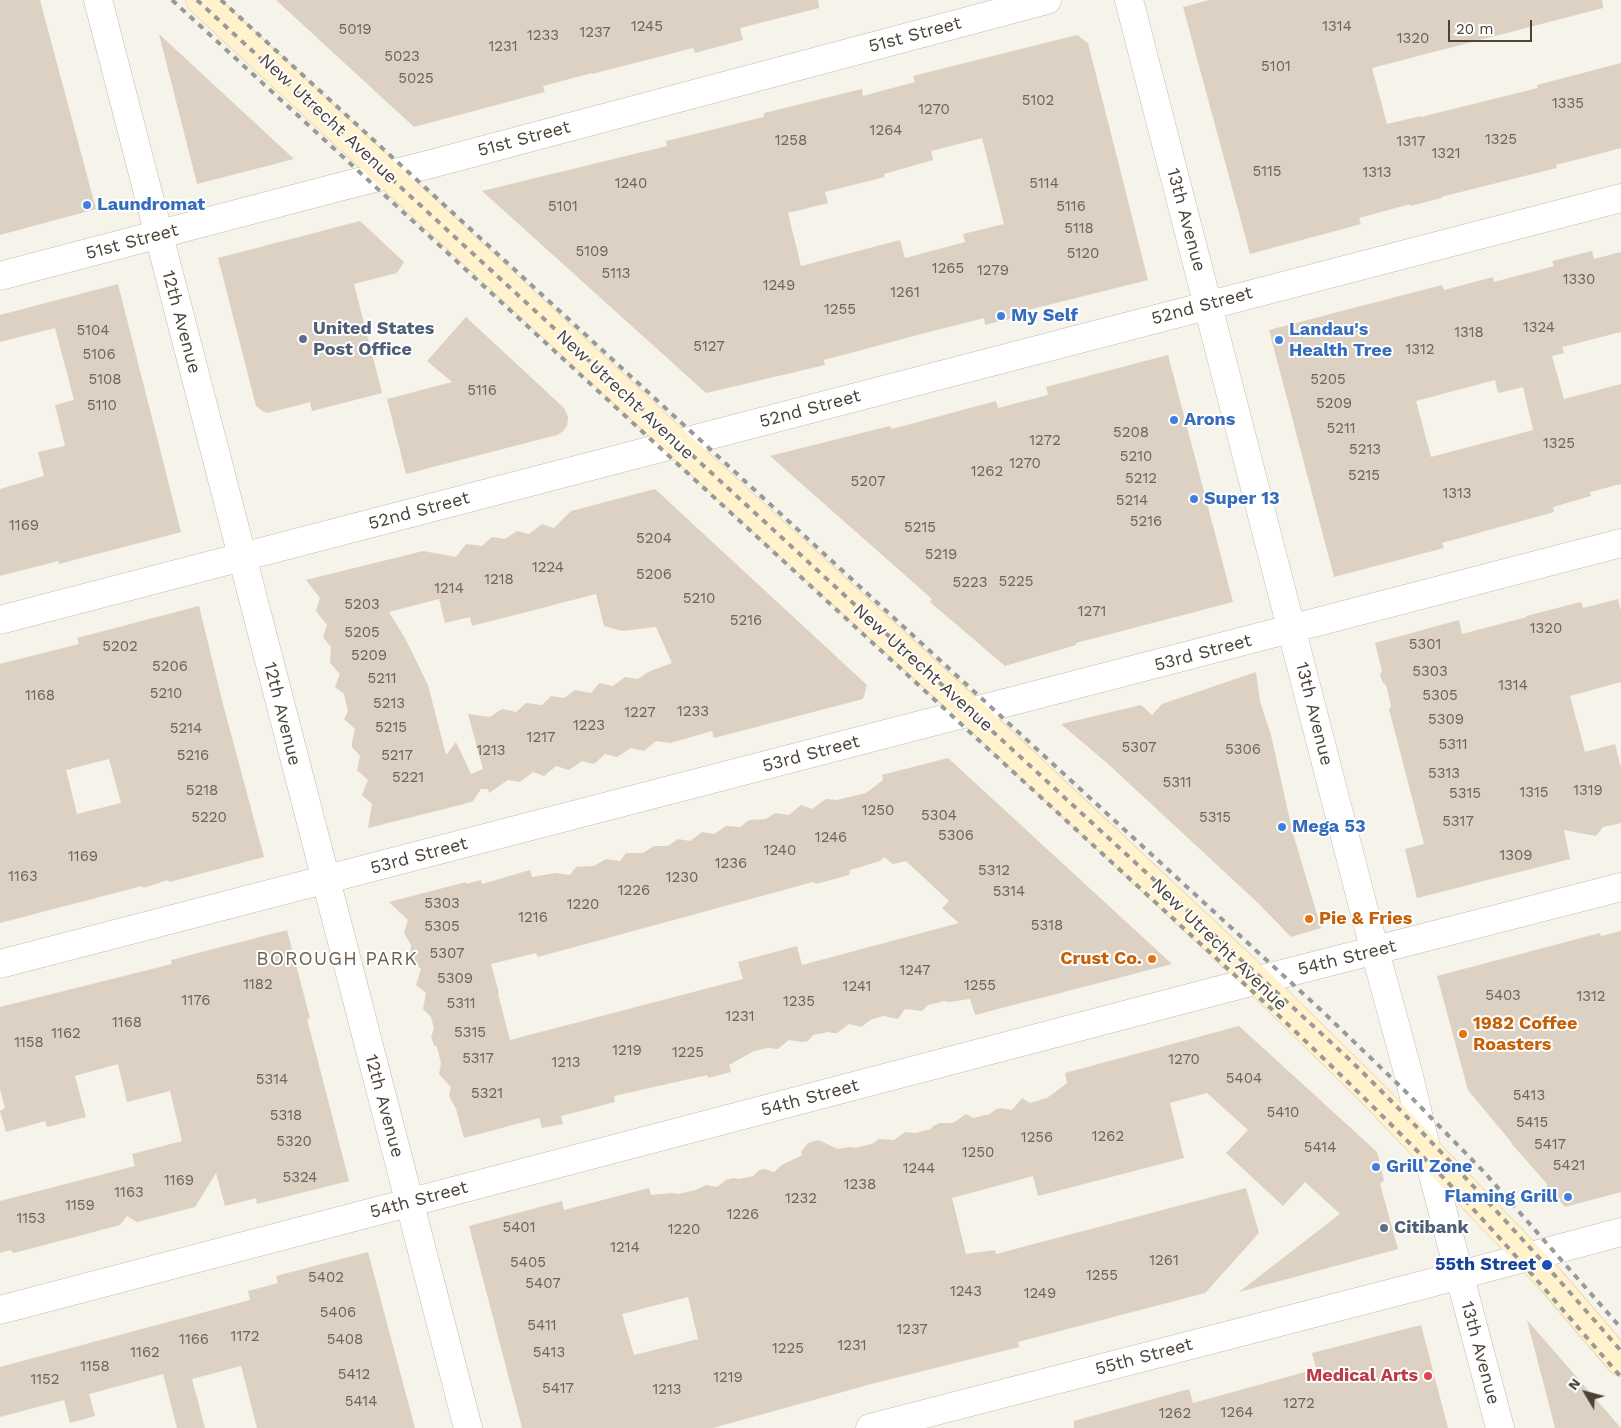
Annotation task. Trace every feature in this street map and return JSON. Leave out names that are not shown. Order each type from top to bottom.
[{"type":"street","name":"12th Avenue","points":[[98,0],[468,1428]]},
{"type":"street","name":"New Utrecht Avenue","points":[[200,0],[677,443],[972,712],[1258,981],[1373,1094],[1549,1278],[1621,1362]]},
{"type":"street","name":"51st Street","points":[[0,276],[1047,0]]},
{"type":"street","name":"13th Avenue","points":[[1129,0],[1500,1428]]},
{"type":"street","name":"52nd Street","points":[[0,620],[1621,198]]},
{"type":"street","name":"53rd Street","points":[[0,964],[1621,544]]},
{"type":"street","name":"54th Street","points":[[0,1310],[1621,887]]},
{"type":"street","name":"55th Street","points":[[870,1428],[1621,1232]]},
{"type":"building","points":[[0,0],[40,0],[96,209],[0,235]]},
{"type":"building","points":[[276,0],[818,0],[819,8],[740,28],[743,40],[695,53],[693,48],[592,73],[543,86],[545,92],[414,127]]},
{"type":"building","points":[[1209,0],[1602,0],[1603,8],[1372,68],[1387,124],[1538,88],[1537,85],[1621,63],[1621,148],[1556,165],[1557,168],[1359,218],[1361,224],[1250,254],[1183,7]]},
{"type":"building","points":[[159,34],[294,159],[197,184]]},
{"type":"building","points":[[1077,35],[1088,43],[1148,280],[1024,311],[1025,315],[985,325],[984,318],[925,333],[824,360],[825,365],[706,393],[482,191],[667,146],[666,141],[764,117],[764,113],[862,89],[863,96],[915,82],[913,76]],"holes":[[[982,138],[1004,224],[963,234],[965,242],[905,258],[900,240],[801,266],[788,213],[828,203],[825,192],[885,177],[884,174],[933,160],[931,151]]]},
{"type":"building","name":"United States Post Office","points":[[360,221],[404,262],[397,273],[354,284],[382,393],[312,411],[310,402],[268,413],[264,412],[256,406],[218,258]]},
{"type":"building","points":[[1592,251],[1594,259],[1621,252],[1621,332],[1562,347],[1564,353],[1552,356],[1564,399],[1621,384],[1621,484],[1590,492],[1591,496],[1553,507],[1554,512],[1442,543],[1444,548],[1334,577],[1269,330],[1442,285],[1444,290],[1493,277],[1494,282],[1554,266],[1552,261]],"holes":[[[1495,380],[1498,393],[1523,387],[1533,430],[1431,457],[1416,401]]]},
{"type":"building","points":[[118,284],[181,532],[59,564],[58,561],[0,576],[0,489],[44,476],[38,452],[65,446],[55,405],[74,400],[55,328],[0,342],[0,315]]},
{"type":"building","points":[[466,317],[564,408],[568,417],[567,426],[557,435],[406,474],[387,399],[452,382],[427,361]]},
{"type":"building","points":[[1168,355],[1233,602],[1076,643],[1076,645],[1005,666],[930,602],[932,599],[770,456],[890,426],[892,429],[996,401],[998,408],[1048,395],[1046,387]]},
{"type":"building","points":[[655,489],[867,685],[863,699],[714,738],[712,731],[670,743],[656,741],[644,751],[631,748],[617,757],[605,754],[594,764],[582,761],[569,770],[556,766],[544,776],[533,772],[520,782],[508,780],[489,793],[488,789],[481,789],[473,801],[468,803],[368,828],[372,804],[362,795],[368,780],[357,770],[360,756],[352,747],[355,729],[344,719],[348,711],[344,694],[335,687],[340,674],[330,663],[331,647],[323,637],[327,625],[316,611],[320,598],[306,580],[423,551],[456,557],[466,544],[482,546],[492,537],[505,539],[517,531],[529,534],[542,524],[554,528],[571,511]],"holes":[[[596,594],[604,626],[622,631],[656,627],[672,663],[648,672],[638,679],[625,677],[613,686],[599,683],[591,693],[575,690],[564,698],[551,696],[542,705],[526,703],[516,712],[502,709],[490,717],[468,714],[483,769],[471,774],[456,742],[446,755],[428,685],[406,640],[389,612],[439,599],[445,623],[470,617],[472,626]]]},
{"type":"building","points":[[1618,599],[1621,611],[1621,682],[1570,696],[1585,752],[1615,744],[1621,768],[1621,823],[1603,827],[1596,836],[1564,830],[1570,859],[1417,898],[1405,849],[1424,844],[1389,709],[1391,706],[1386,685],[1383,683],[1380,675],[1382,671],[1375,643],[1459,620],[1462,634],[1581,602],[1583,608]]},
{"type":"building","points":[[199,606],[264,857],[0,923],[0,664],[79,644],[77,638]],"holes":[[[109,759],[121,803],[77,814],[66,770]]]},
{"type":"building","points":[[1256,672],[1260,701],[1271,735],[1292,830],[1321,928],[1291,937],[1258,903],[1107,763],[1061,724],[1141,705],[1152,715],[1162,704]]},
{"type":"building","points":[[948,758],[1172,964],[975,1015],[970,999],[944,1001],[928,1005],[922,1011],[905,1009],[898,1019],[884,1016],[872,1019],[861,1027],[849,1024],[837,1033],[828,1032],[813,1035],[808,1041],[802,1042],[789,1040],[778,1049],[768,1048],[754,1051],[729,1065],[731,1072],[708,1078],[707,1075],[614,1096],[615,1102],[561,1116],[563,1124],[542,1128],[539,1118],[464,1138],[456,1109],[449,1096],[451,1087],[439,1074],[441,1063],[437,1047],[434,1045],[431,1037],[434,1029],[431,1017],[423,1009],[426,993],[416,985],[421,969],[410,960],[411,945],[404,933],[408,920],[389,902],[466,882],[466,884],[481,880],[482,884],[530,870],[532,877],[556,873],[570,875],[576,867],[594,866],[606,859],[620,861],[626,853],[643,853],[654,846],[668,846],[678,839],[690,841],[702,832],[714,834],[726,826],[740,827],[749,820],[766,819],[775,813],[789,815],[801,805],[812,809],[826,799],[837,800],[866,793],[883,780],[882,775]],"holes":[[[884,857],[893,864],[906,861],[949,901],[942,908],[959,923],[802,965],[797,946],[738,962],[743,979],[510,1040],[491,964],[536,953],[538,957],[813,882],[816,884],[849,875],[850,870],[880,861]]]},
{"type":"building","points":[[287,930],[310,1018],[307,1019],[349,1181],[257,1204],[256,1198],[225,1206],[216,1173],[195,1207],[137,1222],[127,1216],[120,1225],[14,1253],[10,1250],[0,1253],[0,1201],[135,1166],[132,1154],[182,1141],[170,1091],[127,1102],[118,1064],[75,1076],[86,1117],[47,1127],[45,1121],[6,1132],[0,1111],[5,1108],[0,1089],[0,1007],[172,964],[171,960]]},
{"type":"building","points":[[1621,931],[1621,1192],[1565,1207],[1468,1090],[1437,976],[1600,933],[1601,936]]},
{"type":"building","points":[[1239,1026],[1377,1152],[1384,1180],[1380,1184],[1398,1249],[1239,1292],[1340,1214],[1305,1182],[1283,1206],[1226,1153],[1248,1130],[1207,1093],[1170,1103],[1184,1158],[1038,1196],[1033,1176],[952,1198],[966,1254],[995,1250],[996,1254],[1246,1188],[1259,1233],[1205,1293],[1018,1342],[1019,1347],[875,1383],[713,1428],[522,1428],[469,1226],[562,1201],[564,1210],[649,1188],[651,1195],[678,1194],[696,1190],[706,1185],[717,1187],[726,1180],[753,1176],[759,1170],[765,1169],[774,1172],[782,1165],[802,1155],[801,1152],[808,1143],[818,1140],[838,1149],[855,1148],[872,1144],[879,1139],[894,1140],[905,1132],[915,1133],[931,1129],[940,1123],[953,1123],[966,1114],[973,1118],[990,1114],[996,1109],[1012,1110],[1022,1098],[1030,1103],[1047,1098],[1067,1083],[1065,1073]],"holes":[[[688,1297],[698,1339],[634,1355],[622,1314]]]},
{"type":"building","points":[[368,1252],[415,1428],[257,1428],[241,1366],[192,1379],[205,1428],[177,1428],[163,1374],[89,1394],[95,1416],[70,1423],[64,1400],[0,1417],[0,1367],[250,1300],[248,1291],[278,1283],[276,1276]]},
{"type":"building","points":[[1527,1320],[1621,1428],[1555,1428]]},
{"type":"building","points":[[1421,1325],[1448,1428],[1074,1428],[1074,1421],[1189,1389],[1193,1403],[1316,1369],[1312,1353]]},
{"type":"railway","points":[[172,0],[1276,1013],[1457,1192],[1621,1377]]},
{"type":"railway","points":[[197,0],[1349,1059],[1488,1202],[1621,1351]]},
{"type":"railway","points":[[221,0],[1322,1011],[1404,1090],[1485,1173],[1621,1328]]},
{"type":"place","name":"Laundromat","points":[[87,205]]},
{"type":"place","name":"My Self","points":[[1001,316]]},
{"type":"place","name":"United States Post Office","points":[[303,339]]},
{"type":"place","name":"Landau's Health Tree","points":[[1279,340]]},
{"type":"place","name":"Arons","points":[[1174,420]]},
{"type":"place","name":"Super 13","points":[[1194,499]]},
{"type":"place","name":"Mega 53","points":[[1282,827]]},
{"type":"place","name":"Pie & Fries","points":[[1309,919]]},
{"type":"place","name":"Crust Co.","points":[[1152,959]]},
{"type":"place","name":"1982 Coffee Roasters","points":[[1463,1034]]},
{"type":"place","name":"Grill Zone","points":[[1376,1167]]},
{"type":"place","name":"Flaming Grill","points":[[1568,1197]]},
{"type":"place","name":"Citibank","points":[[1384,1228]]},
{"type":"place","name":"55th Street","points":[[1547,1265]]},
{"type":"place","name":"Medical Arts","points":[[1428,1376]]},
{"type":"district","name":"BOROUGH PARK","points":[[337,959]]}]
